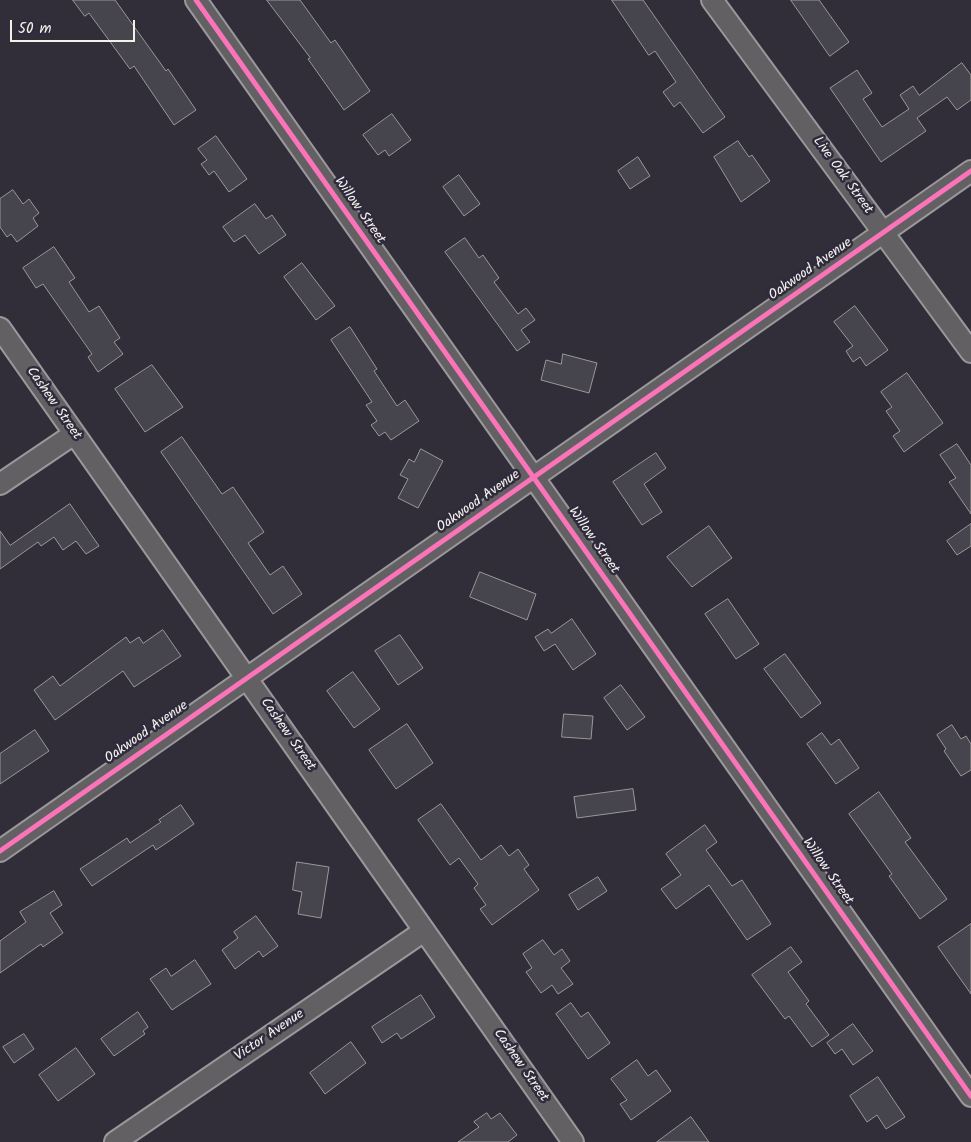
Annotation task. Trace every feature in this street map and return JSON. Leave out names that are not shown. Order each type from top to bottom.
[{"type":"street","name":"Willow Street","points":[[196,0],[971,1096]]},
{"type":"street","name":"Live Oak Street","points":[[712,0],[971,352]]},
{"type":"street","name":"Oakwood Avenue","points":[[0,851],[971,171]]},
{"type":"street","name":"Cashew Street","points":[[0,328],[573,1142]]},
{"type":"street","points":[[0,484],[74,434]]},
{"type":"street","name":"Victor Avenue","points":[[115,1142],[424,931]]},
{"type":"building","points":[[73,0],[115,0],[166,71],[168,69],[196,110],[174,125],[134,66],[130,69],[89,13],[85,16]]},
{"type":"building","points":[[267,0],[300,0],[331,43],[335,40],[370,91],[344,110],[308,59],[310,58]]},
{"type":"building","points":[[612,0],[643,0],[725,117],[703,133],[680,102],[674,107],[663,92],[676,82],[655,51],[649,55]]},
{"type":"building","points":[[791,0],[819,0],[849,42],[830,56]]},
{"type":"building","points":[[962,63],[971,75],[971,100],[957,110],[947,97],[917,118],[926,131],[881,162],[830,88],[857,70],[872,93],[863,99],[882,127],[909,109],[900,95],[913,86],[919,95]]},
{"type":"building","points":[[392,114],[411,140],[389,156],[385,150],[378,155],[363,135]]},
{"type":"building","points":[[216,136],[247,179],[229,192],[214,171],[209,175],[201,164],[207,160],[198,149]]},
{"type":"building","points":[[738,141],[749,157],[752,155],[770,181],[741,202],[714,157]]},
{"type":"building","points":[[638,157],[650,176],[630,189],[618,171]]},
{"type":"building","points":[[459,175],[480,204],[464,216],[443,187]]},
{"type":"building","points":[[13,190],[23,204],[29,199],[39,213],[33,218],[38,226],[17,242],[11,234],[7,237],[0,227],[0,199]]},
{"type":"building","points":[[255,204],[266,219],[272,215],[286,235],[259,254],[245,235],[234,242],[223,227]]},
{"type":"building","points":[[465,238],[479,258],[483,255],[499,278],[494,282],[518,314],[526,308],[535,320],[521,330],[530,342],[517,351],[445,252]]},
{"type":"building","points":[[54,247],[75,278],[69,282],[89,312],[99,306],[120,338],[114,342],[123,354],[98,372],[88,357],[92,354],[43,284],[36,288],[23,268]]},
{"type":"building","points":[[302,263],[335,306],[316,320],[284,277]]},
{"type":"building","points":[[855,306],[888,350],[866,366],[860,357],[853,362],[846,351],[853,346],[834,322]]},
{"type":"building","points":[[350,327],[377,369],[374,371],[397,406],[405,400],[419,421],[391,440],[385,432],[379,436],[371,425],[377,421],[366,405],[372,402],[331,340]]},
{"type":"building","points":[[563,354],[597,363],[589,393],[541,380],[546,360],[561,364]]},
{"type":"building","points":[[152,365],[183,407],[145,432],[115,389]]},
{"type":"building","points":[[907,373],[943,423],[904,452],[893,436],[900,431],[886,411],[892,407],[881,392]]},
{"type":"building","points":[[182,437],[222,494],[233,487],[264,532],[248,543],[270,575],[283,566],[302,594],[273,614],[161,452]]},
{"type":"building","points":[[957,444],[971,465],[971,514],[949,482],[956,478],[940,455]]},
{"type":"building","points":[[421,449],[443,461],[418,508],[398,498],[408,479],[400,475],[409,459],[414,462]]},
{"type":"building","points":[[656,453],[666,468],[644,484],[662,512],[642,525],[613,482]]},
{"type":"building","points":[[70,504],[99,546],[86,554],[76,541],[63,550],[54,537],[41,546],[38,542],[0,569],[0,531],[10,545]]},
{"type":"building","points":[[971,524],[971,546],[957,555],[947,541]]},
{"type":"building","points":[[709,526],[732,558],[692,587],[667,557]]},
{"type":"building","points":[[480,572],[536,594],[527,620],[470,597]]},
{"type":"building","points":[[728,599],[759,644],[736,659],[705,614]]},
{"type":"building","points":[[572,619],[596,654],[573,670],[555,644],[544,651],[535,637],[548,629],[551,633]]},
{"type":"building","points":[[163,630],[181,656],[134,687],[123,671],[55,720],[34,690],[53,676],[60,686],[126,637],[130,643],[139,637],[143,643]]},
{"type":"building","points":[[400,635],[423,668],[398,685],[375,651]]},
{"type":"building","points":[[785,654],[821,703],[801,718],[764,669]]},
{"type":"building","points":[[353,672],[380,709],[354,728],[327,691]]},
{"type":"building","points":[[621,685],[645,717],[627,730],[604,698]]},
{"type":"building","points":[[564,714],[593,716],[591,739],[562,737]]},
{"type":"building","points":[[407,724],[433,763],[396,789],[369,750]]},
{"type":"building","points":[[952,725],[961,739],[966,736],[971,744],[971,770],[961,776],[944,751],[946,749],[937,735]]},
{"type":"building","points":[[35,730],[49,751],[0,784],[0,754]]},
{"type":"building","points":[[822,733],[831,745],[839,739],[859,768],[836,784],[807,744]]},
{"type":"building","points":[[633,789],[636,810],[577,818],[574,797]]},
{"type":"building","points":[[879,792],[911,838],[905,842],[947,899],[920,919],[889,876],[892,874],[849,814]]},
{"type":"building","points":[[441,804],[481,860],[501,845],[509,856],[518,849],[529,865],[524,869],[539,890],[492,925],[480,909],[486,905],[474,888],[478,884],[459,858],[450,865],[418,820]]},
{"type":"building","points":[[181,805],[194,824],[156,850],[153,845],[92,886],[80,869],[127,838],[130,843],[161,822],[159,820]]},
{"type":"building","points":[[705,825],[717,842],[706,850],[732,886],[742,880],[771,924],[747,940],[709,885],[676,909],[661,889],[681,875],[666,854]]},
{"type":"building","points":[[297,862],[329,867],[321,918],[298,914],[302,892],[293,890]]},
{"type":"building","points":[[598,877],[607,891],[578,910],[569,895]]},
{"type":"building","points":[[54,891],[62,905],[50,913],[63,933],[43,947],[41,944],[0,973],[0,941],[26,922],[20,912]]},
{"type":"building","points":[[256,916],[278,946],[263,957],[259,951],[235,969],[222,950],[238,938],[234,932]]},
{"type":"building","points":[[971,924],[971,994],[938,947]]},
{"type":"building","points":[[543,940],[554,955],[562,949],[570,961],[561,968],[573,984],[558,994],[552,985],[541,993],[526,972],[532,968],[523,954]]},
{"type":"building","points":[[791,947],[802,962],[788,972],[809,1001],[806,1004],[829,1035],[812,1047],[789,1016],[785,1019],[752,975]]},
{"type":"building","points":[[195,960],[211,984],[172,1010],[150,979],[166,968],[171,976]]},
{"type":"building","points":[[421,995],[435,1017],[401,1039],[397,1033],[382,1043],[372,1027]]},
{"type":"building","points":[[571,1003],[581,1017],[588,1012],[610,1043],[588,1059],[556,1014]]},
{"type":"building","points":[[138,1012],[148,1027],[143,1031],[145,1034],[114,1056],[101,1039]]},
{"type":"building","points":[[853,1024],[873,1051],[853,1065],[842,1049],[835,1054],[827,1043]]},
{"type":"building","points":[[24,1034],[34,1049],[14,1063],[3,1047]]},
{"type":"building","points":[[351,1042],[366,1063],[325,1094],[310,1073]]},
{"type":"building","points":[[76,1048],[95,1074],[58,1101],[39,1075]]},
{"type":"building","points":[[637,1060],[648,1076],[656,1070],[671,1091],[631,1120],[620,1104],[627,1100],[611,1079]]},
{"type":"building","points":[[878,1077],[905,1117],[886,1129],[877,1115],[867,1122],[850,1096]]},
{"type":"building","points":[[487,1113],[491,1119],[500,1113],[517,1135],[508,1142],[458,1142],[479,1127],[474,1122]]},
{"type":"building","points":[[691,1117],[709,1142],[657,1142]]},
{"type":"cycle path","points":[[196,0],[971,1096]]},
{"type":"cycle path","points":[[0,851],[971,171]]}]
